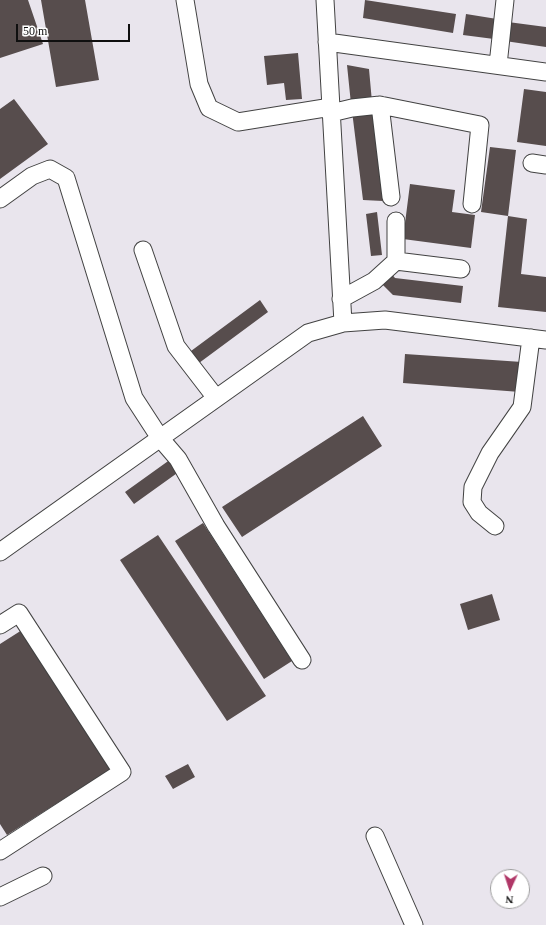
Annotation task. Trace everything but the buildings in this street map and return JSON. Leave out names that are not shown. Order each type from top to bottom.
[{"type":"street","points":[[185,0],[199,84],[209,108],[238,122],[380,105],[480,125],[472,204]]},
{"type":"street","points":[[325,0],[342,323]]},
{"type":"street","points":[[498,65],[505,0]]},
{"type":"street","points":[[328,42],[546,72]]},
{"type":"street","points":[[380,105],[391,196]]},
{"type":"street","points":[[0,199],[32,176],[50,169],[66,178],[134,398],[160,438],[178,459],[216,526],[302,660]]},
{"type":"street","points":[[341,299],[374,281],[396,261],[396,221]]},
{"type":"street","points":[[143,250],[176,346],[216,398]]},
{"type":"street","points":[[396,261],[461,269]]},
{"type":"street","points":[[0,552],[308,333],[342,323],[385,320],[538,339],[522,407],[490,453],[473,487],[472,502],[479,513],[494,526]]},
{"type":"street","points":[[0,625],[19,613],[122,772],[0,851]]},
{"type":"street","points":[[375,836],[414,925]]},
{"type":"street","points":[[0,897],[43,876]]},
{"type":"shaded area","points":[[0,0],[546,0],[546,925],[0,925]]}]
